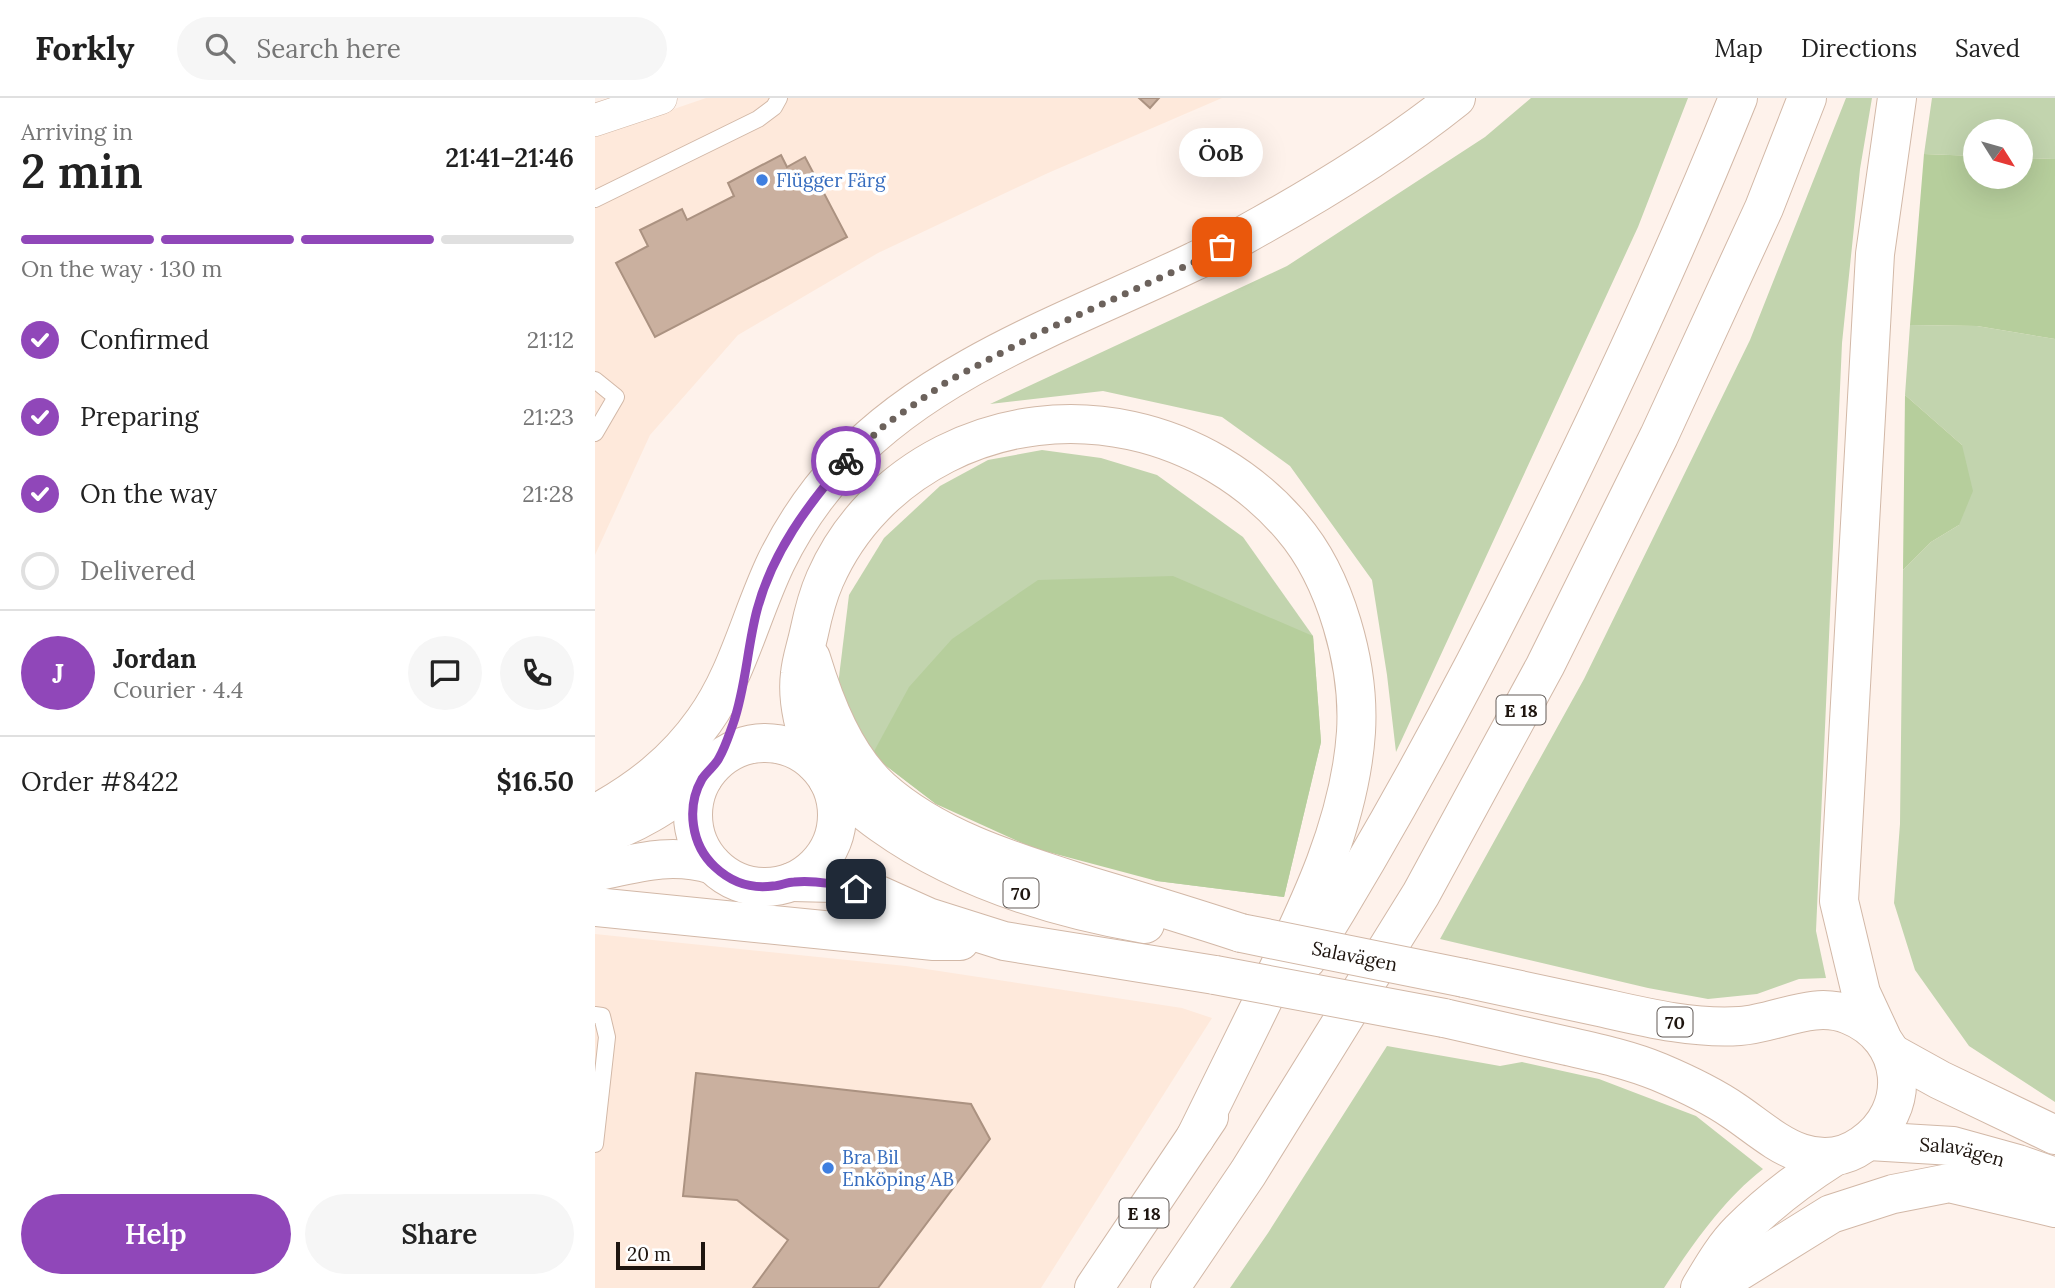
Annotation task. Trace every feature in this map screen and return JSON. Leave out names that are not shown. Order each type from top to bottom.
[{"type":"main road","points":[[595,814],[656,775],[682,750],[706,718],[727,678],[775,564],[801,518],[846,461],[886,424],[948,381],[1028,339],[1199,260],[1316,195],[1412,133],[1455,98]]},
{"type":"main road","name":"E 18","points":[[1094,1288],[1195,1138],[1365,866],[1488,638],[1604,408],[1705,180],[1738,98]]},
{"type":"main road","name":"E 18","points":[[1170,1288],[1248,1172],[1421,894],[1545,666],[1659,436],[1763,208],[1807,98]]},
{"type":"main road","points":[[1887,1045],[1861,993],[1839,901],[1875,254],[1897,98]]},
{"type":"main road","points":[[757,610],[744,690],[711,769],[695,795],[692,814],[695,833],[702,850],[713,865],[742,884],[759,887],[776,886],[810,872],[824,857],[833,839],[837,819],[835,799],[804,727],[801,705],[799,677],[816,599],[835,557],[860,521],[887,492],[924,465],[962,446],[997,433],[1078,423],[1119,427],[1163,438],[1237,476],[1267,501],[1294,529],[1335,601],[1347,642],[1355,687],[1356,731],[1350,775],[1328,856],[1308,908],[1195,1138]]},
{"type":"main road","points":[[807,643],[820,690],[837,726],[864,769],[881,789],[919,818],[958,838],[1042,870],[1241,933]]},
{"type":"main road","points":[[595,837],[631,825],[667,804],[737,748],[757,743],[779,744],[799,752],[822,772]]},
{"type":"main road","name":"Salavägen","points":[[822,772],[883,825],[926,851],[967,872],[1088,914],[1149,924],[1241,933],[1655,1019],[1706,1026],[1742,1026],[1823,1008],[1849,1015],[1887,1045],[1940,1080],[2055,1135]]},
{"type":"main road","points":[[595,872],[648,860],[681,858],[713,865]]},
{"type":"main road","points":[[792,881],[834,883],[868,892],[928,917],[1004,941]]},
{"type":"main road","points":[[595,907],[934,940],[1004,941],[1215,975],[1444,1018],[1609,1056],[1657,1071],[1713,1097],[1798,1152],[1816,1157],[1834,1157]]},
{"type":"main road","name":"Salavägen","points":[[1700,1288],[1721,1254],[1740,1231],[1803,1177],[1834,1157],[1853,1151],[1869,1141],[1881,1127],[1894,1103],[1897,1089],[1887,1045]]},
{"type":"main road","name":"Salavägen","points":[[1869,1141],[1952,1146],[2055,1177]]},
{"type":"main road","points":[[1712,1288],[1831,1214],[1893,1194],[1949,1183],[2055,1208]]},
{"type":"street","points":[[595,120],[661,98]]},
{"type":"lane","points":[[595,199],[758,120],[774,107],[779,98]]},
{"type":"lane","points":[[595,380],[616,397],[595,433]]},
{"type":"lane","points":[[595,1015],[602,1016],[607,1037],[595,1144]]},
{"type":"shaded area","points":[[706,98],[1222,98],[1048,173],[878,253],[738,335],[650,435],[595,555],[595,136]]},
{"type":"shaded area","points":[[595,934],[906,966],[1182,1008],[1212,1018],[1041,1288],[595,1288]]},
{"type":"green space","points":[[1531,98],[1688,98],[1638,227],[1396,752],[1372,580],[1290,466],[1222,417],[1103,391],[990,404],[1287,266],[1485,137]]},
{"type":"green space","points":[[1846,98],[1872,98],[1860,169],[1842,343],[1816,931],[1826,978],[1799,979],[1757,994],[1708,999],[1648,988],[1440,939],[1584,679],[1750,340]]},
{"type":"green space","points":[[1932,98],[2055,98],[2055,159],[2033,158],[2033,119],[1963,119],[1963,156],[1924,154]]},
{"type":"green space","points":[[1924,154],[1963,156],[1963,189],[2033,189],[2033,158],[2055,159],[2055,339],[1977,326],[1910,325]]},
{"type":"green space","points":[[1910,325],[1977,326],[2055,339],[2055,1102],[1969,1046],[1915,970],[1894,903],[1900,824],[1903,570],[1931,542],[1959,525],[1962,445],[1905,395]]},
{"type":"green space","points":[[1905,395],[1962,445],[1973,491],[1959,525],[1931,542],[1903,570]]},
{"type":"green space","points":[[1042,450],[1101,458],[1157,475],[1243,537],[1313,636],[1321,742],[1284,897],[1157,881],[936,804],[872,755],[838,685],[849,595],[884,538],[940,486],[988,460]]},
{"type":"green space","points":[[1173,576],[1313,636],[1321,742],[1284,897],[1157,881],[1033,848],[936,804],[872,755],[909,687],[952,639],[1038,580]]},
{"type":"green space","points":[[1387,1046],[1500,1066],[1522,1062],[1599,1079],[1696,1116],[1763,1169],[1721,1209],[1664,1288],[1230,1288]]},
{"type":"building","points":[[1139,98],[1159,98],[1150,108]]},
{"type":"building","points":[[781,155],[787,167],[805,157],[847,237],[655,337],[616,263],[648,246],[640,230],[682,209],[687,220],[734,196],[728,183]]},
{"type":"building","name":"Bra Bil Enköping AB","points":[[696,1073],[971,1104],[990,1139],[878,1288],[753,1288],[788,1240],[737,1200],[683,1196]]},
{"type":"way so far","points":[[846,461],[886,424],[948,381],[1039,333],[1222,247]]},
{"type":"place","name":"Flügger Färg","points":[[762,180]]},
{"type":"place","name":"ÖoB","points":[[1222,247]]},
{"type":"place","name":"Bra Bil Enköping AB","points":[[828,1168]]},
{"type":"route","points":[[846,461],[820,491],[795,527],[775,564],[757,610],[744,690],[733,724],[719,760],[703,778],[695,795],[692,814],[695,833],[702,850],[713,865],[742,884],[776,886],[792,881],[834,883],[856,889]]}]
